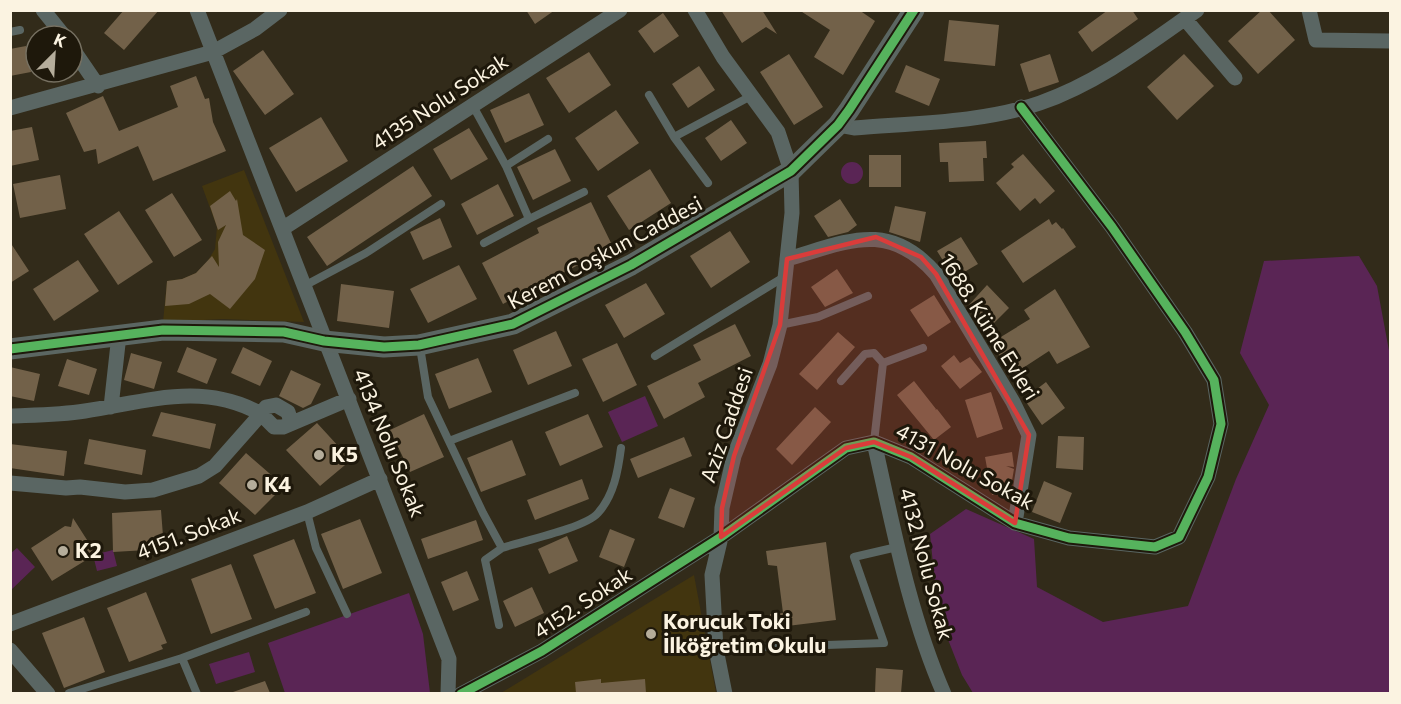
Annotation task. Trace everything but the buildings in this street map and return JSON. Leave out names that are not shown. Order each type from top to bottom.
[{"type":"street","points":[[43,10],[54,24]]},
{"type":"street","name":"4134 Nolu Sokak","points":[[197,10],[449,659],[448,693]]},
{"type":"street","points":[[10,108],[98,86],[213,52],[255,29],[280,10]]},
{"type":"street","name":"4135 Nolu Sokak","points":[[282,229],[620,10]]},
{"type":"street","name":"Aziz Caddesi","points":[[695,10],[723,57],[778,132],[791,171],[792,213],[780,325],[770,364],[734,456],[722,508],[721,537],[712,575],[716,649],[725,693]]},
{"type":"street","name":"Kerem Coşkun Caddesi","points":[[10,349],[163,330],[284,332],[324,341],[384,347],[419,345],[513,324],[631,265],[791,171],[838,125],[914,10]]},
{"type":"street","points":[[1309,10],[1316,40],[1390,41]]},
{"type":"street","points":[[838,125],[854,128],[976,118],[1040,103],[1111,70],[1191,15],[1235,78]]},
{"type":"street","points":[[84,66],[98,86]]},
{"type":"street","name":"4131 Nolu Sokak","points":[[721,537],[846,448],[874,442],[911,457],[1015,523],[1069,538],[1155,547],[1179,537],[1208,477],[1221,424],[1214,380],[1185,332],[1112,227],[1021,107]]},
{"type":"street","name":"1688. Küme Evleri","points":[[787,259],[876,237],[921,257],[936,274],[1014,402],[1029,435],[1015,523]]},
{"type":"street","points":[[111,407],[119,335]]},
{"type":"street","points":[[10,416],[111,407],[174,394],[240,402],[261,414]]},
{"type":"street","points":[[10,483],[125,492],[153,490],[199,476],[215,466],[267,407],[276,405],[288,412],[291,422],[349,399]]},
{"type":"street","name":"4132 Nolu Sokak","points":[[874,442],[897,547],[931,663],[944,693]]},
{"type":"street","name":"4151. Sokak","points":[[10,624],[307,512],[380,479]]},
{"type":"street","name":"4152. Sokak","points":[[461,693],[542,651],[721,537]]},
{"type":"street","points":[[10,650],[48,693]]},
{"type":"lane","points":[[10,32],[20,30]]},
{"type":"lane","points":[[649,95],[674,137],[708,183]]},
{"type":"lane","points":[[674,137],[751,96]]},
{"type":"lane","points":[[473,106],[506,166],[529,219]]},
{"type":"lane","points":[[506,166],[548,139]]},
{"type":"lane","points":[[484,243],[584,192]]},
{"type":"lane","points":[[304,286],[366,253],[441,204]]},
{"type":"lane","points":[[655,356],[786,276]]},
{"type":"lane","points":[[780,325],[818,317],[868,296]]},
{"type":"lane","points":[[419,345],[428,397],[502,548]]},
{"type":"lane","points":[[883,363],[923,348]]},
{"type":"lane","points":[[841,381],[865,354],[874,353],[883,363],[874,442]]},
{"type":"lane","points":[[449,441],[575,393]]},
{"type":"lane","points":[[499,625],[485,560],[502,548],[574,526],[598,514],[616,483],[621,448]]},
{"type":"lane","points":[[307,512],[316,548],[347,614]]},
{"type":"lane","points":[[716,649],[884,643],[854,557],[897,547]]},
{"type":"lane","points":[[69,693],[182,658],[306,612]]},
{"type":"lane","points":[[182,658],[197,693]]},
{"type":"highlighted area","points":[[876,237],[921,257],[936,274],[1029,435],[1015,523],[911,457],[874,442],[846,448],[721,537],[722,508],[734,456],[780,325],[787,259]]},
{"type":"shaded area","points":[[852,162],[860,165],[863,173],[860,181],[852,184],[844,181],[841,173],[844,165]]},
{"type":"shaded area","points":[[244,170],[304,322],[223,319],[163,322],[167,281],[182,279],[196,273],[215,249],[217,227],[202,186]]},
{"type":"shaded area","points":[[1359,256],[1377,286],[1390,356],[1390,693],[973,693],[962,675],[938,614],[930,534],[966,509],[1034,539],[1037,587],[1103,622],[1188,606],[1236,479],[1269,405],[1240,353],[1264,261]]},
{"type":"shaded area","points":[[645,396],[658,426],[622,442],[608,412]]},
{"type":"shaded area","points":[[17,548],[35,567],[11,590],[11,553]]},
{"type":"shaded area","points":[[113,550],[117,566],[97,571],[93,555]]},
{"type":"shaded area","name":"Korucuk Toki İlköğretim Okulu","points":[[694,575],[716,693],[501,693]]},
{"type":"shaded area","points":[[409,593],[423,634],[430,693],[285,693],[268,643]]},
{"type":"shaded area","points":[[249,652],[255,672],[216,684],[209,664]]},
{"type":"cycle path","points":[[10,349],[163,330],[284,332],[324,341],[384,347],[419,345],[513,324],[631,265],[791,171],[838,125],[914,10]]},
{"type":"cycle path","points":[[461,694],[542,651],[721,537],[846,448],[874,442],[911,457],[1015,523],[1069,538],[1155,547],[1179,537],[1208,477],[1221,424],[1214,380],[1185,332],[1112,227],[1021,107]]},
{"type":"place","name":"K5","points":[[319,455]]},
{"type":"place","name":"K4","points":[[252,485]]},
{"type":"place","name":"K2","points":[[63,551]]},
{"type":"place","name":"Korucuk Toki İlköğretim Okulu","points":[[651,634]]}]
